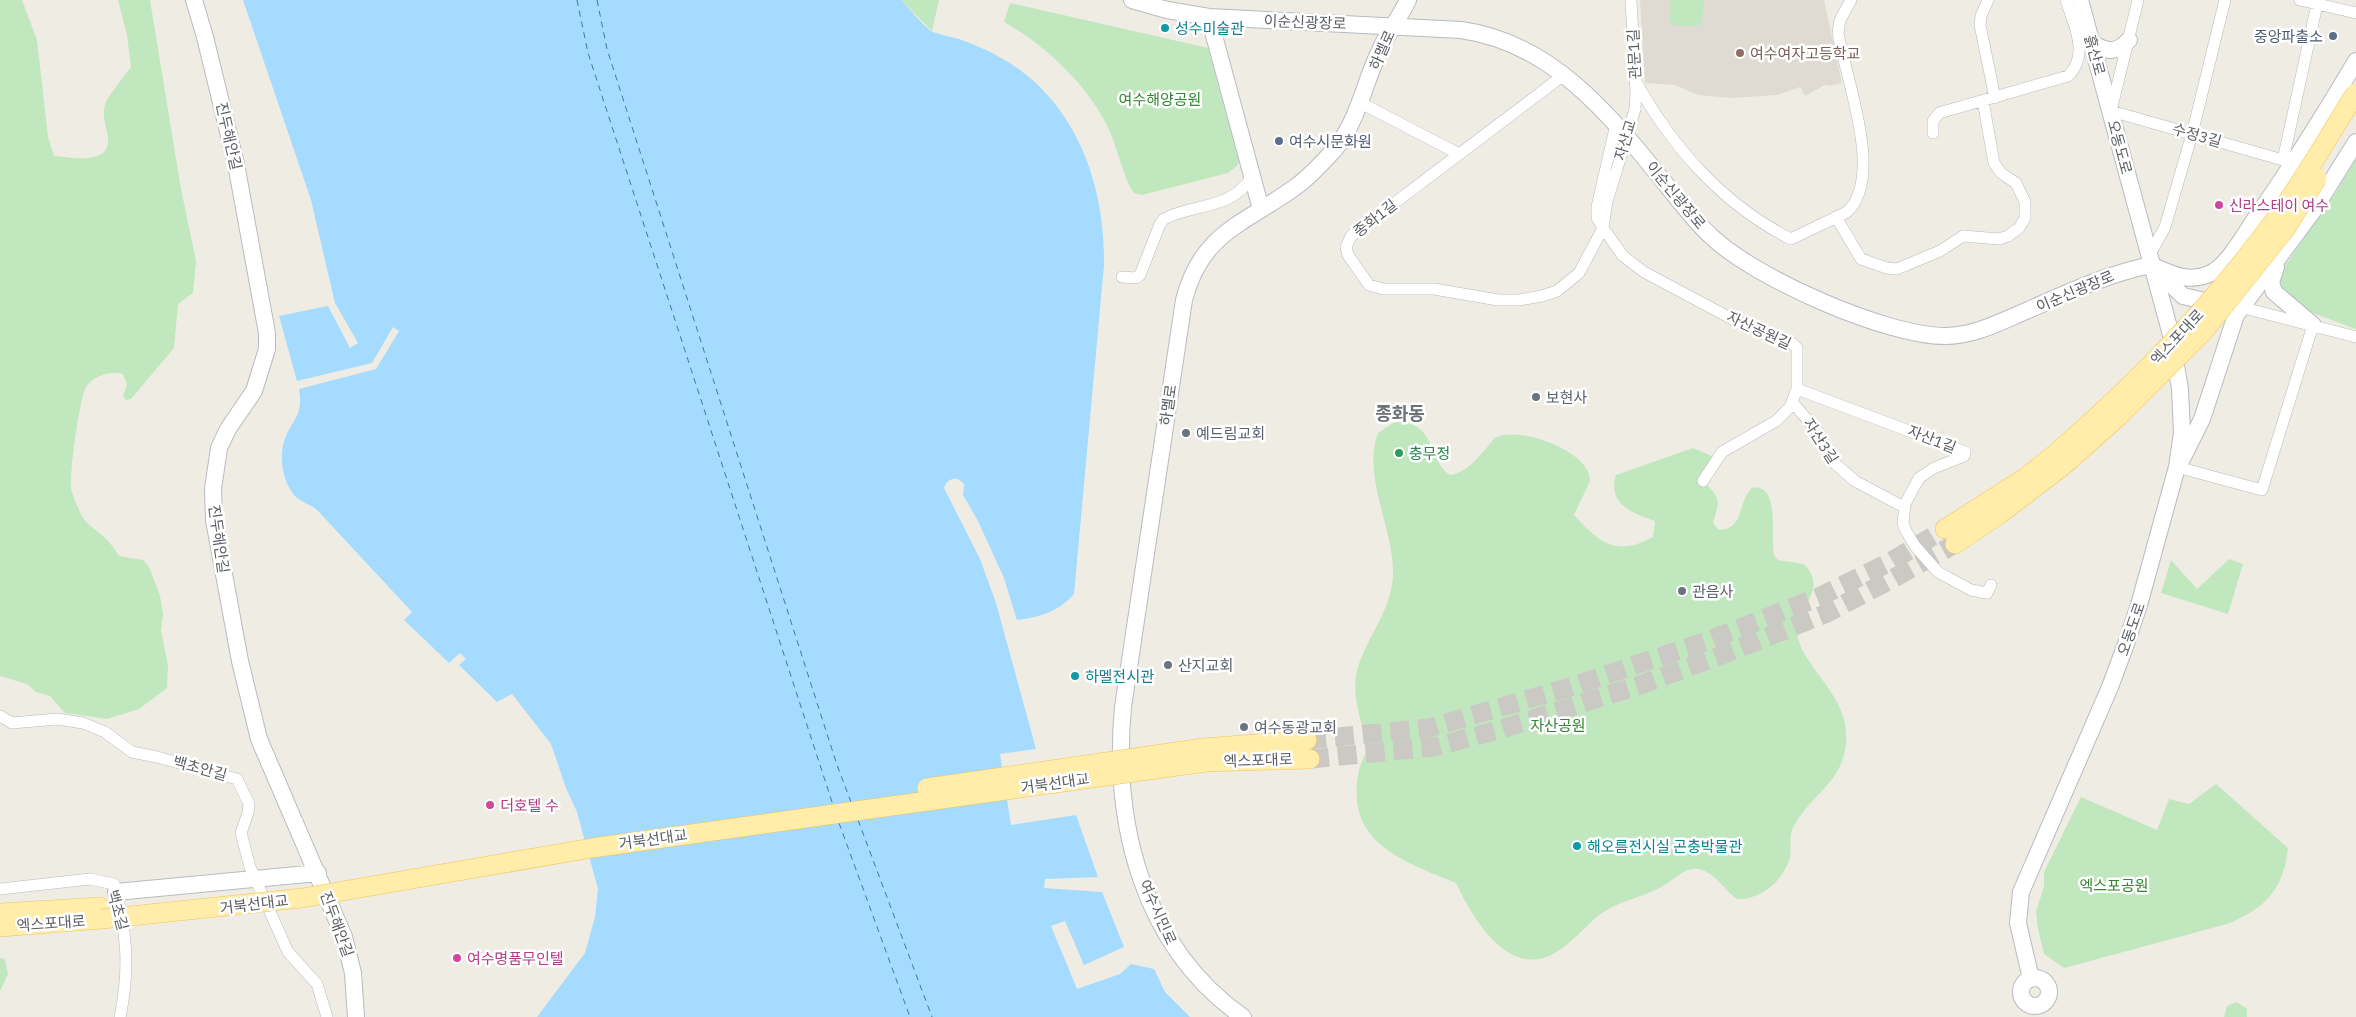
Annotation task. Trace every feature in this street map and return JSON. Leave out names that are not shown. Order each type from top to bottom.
[{"type":"main road","name":"엑스포대로","points":[[2059,460],[2193,323],[2275,220],[2356,93]]},
{"type":"main road","name":"엑스포대로","points":[[1950,536],[2025,478],[2059,460],[2118,417],[2203,332],[2286,228],[2356,115]]},
{"type":"main road","name":"엑스포대로","points":[[1204,755],[1308,749]]},
{"type":"main road","name":"거북선대교","points":[[101,913],[301,886],[590,838],[1204,755]]},
{"type":"main road","name":"엑스포대로","points":[[0,913],[101,913]]},
{"type":"main road","name":"엑스포대로","points":[[0,927],[101,913]]},
{"type":"street","name":"진두해안길","points":[[194,0],[236,164],[267,332],[267,349],[254,391],[228,429],[219,448],[213,496],[217,542],[240,661],[259,739],[335,911],[351,960],[356,1017]]},
{"type":"street","name":"이순신광장로","points":[[1132,0],[1167,10],[1209,17],[1394,25],[1461,30],[1485,34],[1526,51],[1565,74],[1616,124],[1701,226],[1726,249],[1755,268],[1817,299],[1894,328],[1919,334],[1944,336],[1976,331],[2110,275],[2150,261]]},
{"type":"street","name":"하멜로","points":[[1122,780],[1121,735],[1123,707],[1153,517],[1184,300],[1195,269],[1211,247],[1232,226],[1290,191],[1315,171],[1344,137],[1361,103],[1380,50],[1408,0]]},
{"type":"street","name":"관문1길","points":[[1631,0],[1635,109]]},
{"type":"street","points":[[1836,217],[1861,258],[1890,269],[1900,268],[1940,251],[1963,236],[1999,238],[2016,231],[2025,218],[2025,202],[2016,183],[2001,173],[1994,163],[1980,22],[1988,0]]},
{"type":"street","points":[[1932,133],[1933,121],[1937,114],[2061,80],[2072,72],[2081,54],[2066,0]]},
{"type":"street","name":"흙산로","points":[[2080,0],[2110,111]]},
{"type":"street","name":"오동도로","points":[[2038,1012],[2047,1000],[2049,991],[2041,980],[2031,979],[2018,923],[2021,892],[2110,687],[2140,605],[2177,468],[2182,433],[2180,389],[2170,331],[2110,111],[2138,0]]},
{"type":"street","points":[[2225,0],[2192,134],[2165,227],[2150,261],[2175,276],[2190,278],[2214,272],[2232,253],[2277,188],[2287,164],[2356,62]]},
{"type":"street","points":[[2300,0],[2318,2],[2356,12]]},
{"type":"street","points":[[2287,164],[2318,2]]},
{"type":"street","points":[[1635,80],[1664,128],[1688,157],[1720,189],[1758,220],[1791,239],[1836,217],[1852,206],[1864,168],[1863,148],[1838,33],[1840,20],[1850,3]]},
{"type":"street","points":[[1209,17],[1261,209]]},
{"type":"street","points":[[2092,43],[2107,51],[2114,51],[2120,49],[2129,40]]},
{"type":"street","name":"종화1길","points":[[1565,74],[1348,240],[1346,247],[1348,255],[1369,286],[1383,289],[1434,289],[1505,300],[1542,296],[1557,290],[1579,273],[1603,228]]},
{"type":"street","points":[[1361,103],[1458,154]]},
{"type":"street","name":"자산교","points":[[1603,228],[1607,201],[1635,109]]},
{"type":"street","name":"수정3길","points":[[2110,111],[2287,164]]},
{"type":"street","name":"자산공원길","points":[[1616,124],[1597,207],[1598,220],[1622,256],[1644,272],[1734,320],[1795,345],[1797,348],[1797,389],[1792,402],[1776,421],[1722,452],[1703,481]]},
{"type":"street","points":[[2313,325],[2262,490],[2177,468],[2191,444],[2202,419],[2230,327],[2240,307],[2277,261],[2312,211],[2356,142]]},
{"type":"street","points":[[1122,277],[1136,278],[1141,274],[1160,224],[1164,219],[1233,197],[1244,189],[1252,176]]},
{"type":"street","points":[[2277,188],[2292,182],[2306,185],[2313,197],[2312,211]]},
{"type":"street","name":"오동도로","points":[[2150,261],[2171,287],[2188,298],[2240,307]]},
{"type":"street","points":[[2277,261],[2271,282],[2274,292],[2313,325]]},
{"type":"street","points":[[2240,307],[2356,337]]},
{"type":"street","name":"자산1길","points":[[1797,389],[1965,452],[1966,454],[1962,457],[1922,475],[1910,491],[1904,507]]},
{"type":"street","name":"자산3길","points":[[1792,402],[1816,428],[1832,461],[1855,481],[1904,507]]},
{"type":"street","points":[[1904,507],[1903,523],[1906,531],[1934,568],[1976,592],[1988,593],[1991,585]]},
{"type":"street","name":"백초안길","points":[[0,716],[12,723],[57,719],[83,723],[105,732],[128,751],[237,779],[250,808],[241,833],[255,880],[288,952],[317,984],[327,1017]]},
{"type":"street","name":"여수시민로","points":[[1122,780],[1125,817],[1135,857],[1162,928],[1174,948],[1213,994],[1243,1017]]},
{"type":"street","points":[[116,892],[318,873]]},
{"type":"street","name":"백초길","points":[[0,889],[90,879],[114,884],[124,924],[127,966],[120,1017]]},
{"type":"shaded area","name":"여수여자고등학교","points":[[1640,0],[1824,0],[1842,83],[1830,86],[1825,85],[1805,96],[1800,87],[1777,95],[1731,98],[1698,95],[1675,85],[1645,83]]},
{"type":"green space","points":[[0,0],[22,0],[37,40],[48,137],[54,156],[86,158],[94,157],[106,150],[108,138],[104,115],[105,105],[131,67],[127,35],[118,0],[150,0],[181,189],[196,261],[193,293],[178,304],[174,348],[131,399],[126,400],[123,396],[127,384],[123,374],[113,373],[93,379],[86,387],[83,395],[72,465],[72,494],[83,518],[109,542],[119,556],[143,560],[150,569],[160,596],[163,614],[161,631],[168,666],[167,688],[139,709],[107,719],[65,713],[50,696],[36,692],[27,684],[0,676]]},
{"type":"green space","points":[[901,0],[939,0],[932,31]]},
{"type":"green space","points":[[1670,0],[1704,0],[1702,23],[1696,26],[1672,25],[1670,19]]},
{"type":"green space","name":"여수해양공원","points":[[1010,3],[1208,48],[1239,161],[1237,166],[1228,173],[1142,195],[1134,193],[1101,114],[1078,83],[1064,68],[1035,42],[1004,22]]},
{"type":"green space","points":[[2356,159],[2356,329],[2297,307],[2275,280],[2334,195]]},
{"type":"green space","name":"자산공원","points":[[1401,422],[1421,430],[1438,461],[1450,475],[1469,466],[1495,438],[1506,435],[1520,435],[1552,443],[1579,460],[1587,470],[1590,481],[1574,515],[1600,540],[1619,546],[1629,546],[1653,537],[1655,521],[1638,515],[1623,506],[1615,493],[1616,475],[1693,448],[1714,457],[1701,479],[1717,498],[1718,503],[1713,523],[1719,530],[1733,525],[1737,520],[1744,500],[1752,488],[1761,489],[1767,494],[1771,503],[1774,555],[1778,560],[1804,564],[1811,574],[1813,583],[1812,591],[1800,615],[1798,624],[1797,633],[1800,645],[1838,703],[1846,731],[1842,761],[1829,783],[1803,812],[1795,824],[1791,833],[1789,861],[1781,876],[1769,888],[1746,899],[1737,899],[1714,877],[1704,871],[1698,869],[1688,870],[1654,890],[1605,911],[1555,953],[1538,959],[1522,958],[1507,952],[1494,941],[1472,912],[1456,883],[1409,863],[1380,844],[1369,832],[1361,817],[1357,800],[1358,774],[1367,743],[1357,704],[1355,682],[1358,667],[1385,609],[1392,585],[1392,554],[1376,484],[1374,449],[1378,433],[1393,423]]},
{"type":"green space","points":[[2229,559],[2243,564],[2228,614],[2161,593],[2171,560],[2197,589]]},
{"type":"green space","name":"엑스포공원","points":[[2216,784],[2288,848],[2286,862],[2277,886],[2262,904],[2252,912],[2227,924],[2064,968],[2044,954],[2036,912],[2044,886],[2044,872],[2081,797],[2157,830],[2169,799],[2189,804]]},
{"type":"green space","points":[[0,958],[5,959],[8,974],[0,991]]},
{"type":"green space","points":[[2237,1002],[2247,1009],[2247,1017],[2224,1017],[2227,1006]]},
{"type":"water","points":[[243,0],[901,0],[929,30],[959,39],[996,55],[1027,75],[1049,96],[1067,120],[1081,146],[1092,175],[1103,235],[1104,265],[1074,594],[1062,605],[1048,613],[1017,620],[1004,578],[978,521],[963,495],[964,484],[958,479],[952,479],[947,482],[944,488],[980,559],[996,603],[1036,749],[1000,754],[1011,825],[1076,815],[1098,877],[1045,879],[1044,888],[1102,892],[1124,947],[1084,965],[1065,921],[1051,926],[1077,989],[1120,974],[1131,964],[1154,969],[1165,992],[1190,1017],[537,1017],[585,953],[595,917],[598,889],[577,812],[566,788],[551,744],[512,694],[497,702],[459,665],[466,659],[460,653],[449,663],[404,620],[412,612],[319,512],[294,495],[287,482],[282,467],[282,451],[286,436],[299,410],[299,389],[376,369],[399,331],[393,327],[372,363],[297,381],[279,316],[328,306],[350,348],[358,343],[335,303],[311,200]]},
{"type":"ferry route","points":[[577,0],[588,53],[833,805]]},
{"type":"ferry route","points":[[597,0],[607,49],[837,765],[851,802]]},
{"type":"ferry route","points":[[858,820],[932,1017]]},
{"type":"ferry route","points":[[839,823],[910,1017]]},
{"type":"tunnel","points":[[1307,740],[1429,728],[1570,687],[1707,641],[1819,597],[1888,563],[1945,529]]},
{"type":"tunnel","points":[[1310,759],[1434,747],[1498,730],[1640,685],[1825,614],[1955,544]]},
{"type":"place","name":"성수미술관","points":[[1165,28]]},
{"type":"place","name":"중앙파출소","points":[[2333,36]]},
{"type":"place","name":"여수여자고등학교","points":[[1740,53]]},
{"type":"place","name":"여수시문화원","points":[[1279,141]]},
{"type":"place","name":"신라스테이 여수","points":[[2219,205]]},
{"type":"place","name":"보현사","points":[[1536,397]]},
{"type":"place","name":"예드림교회","points":[[1186,433]]},
{"type":"place","name":"충무정","points":[[1399,453]]},
{"type":"place","name":"관음사","points":[[1682,591]]},
{"type":"place","name":"산지교회","points":[[1168,665]]},
{"type":"place","name":"하멜전시관","points":[[1075,676]]},
{"type":"place","name":"여수동광교회","points":[[1244,727]]},
{"type":"place","name":"더호텔 수","points":[[490,805]]},
{"type":"place","name":"해오름전시실 곤충박물관","points":[[1577,846]]},
{"type":"place","name":"여수명품무인텔","points":[[457,958]]},
{"type":"district","name":"종화동","points":[[1400,413]]}]
